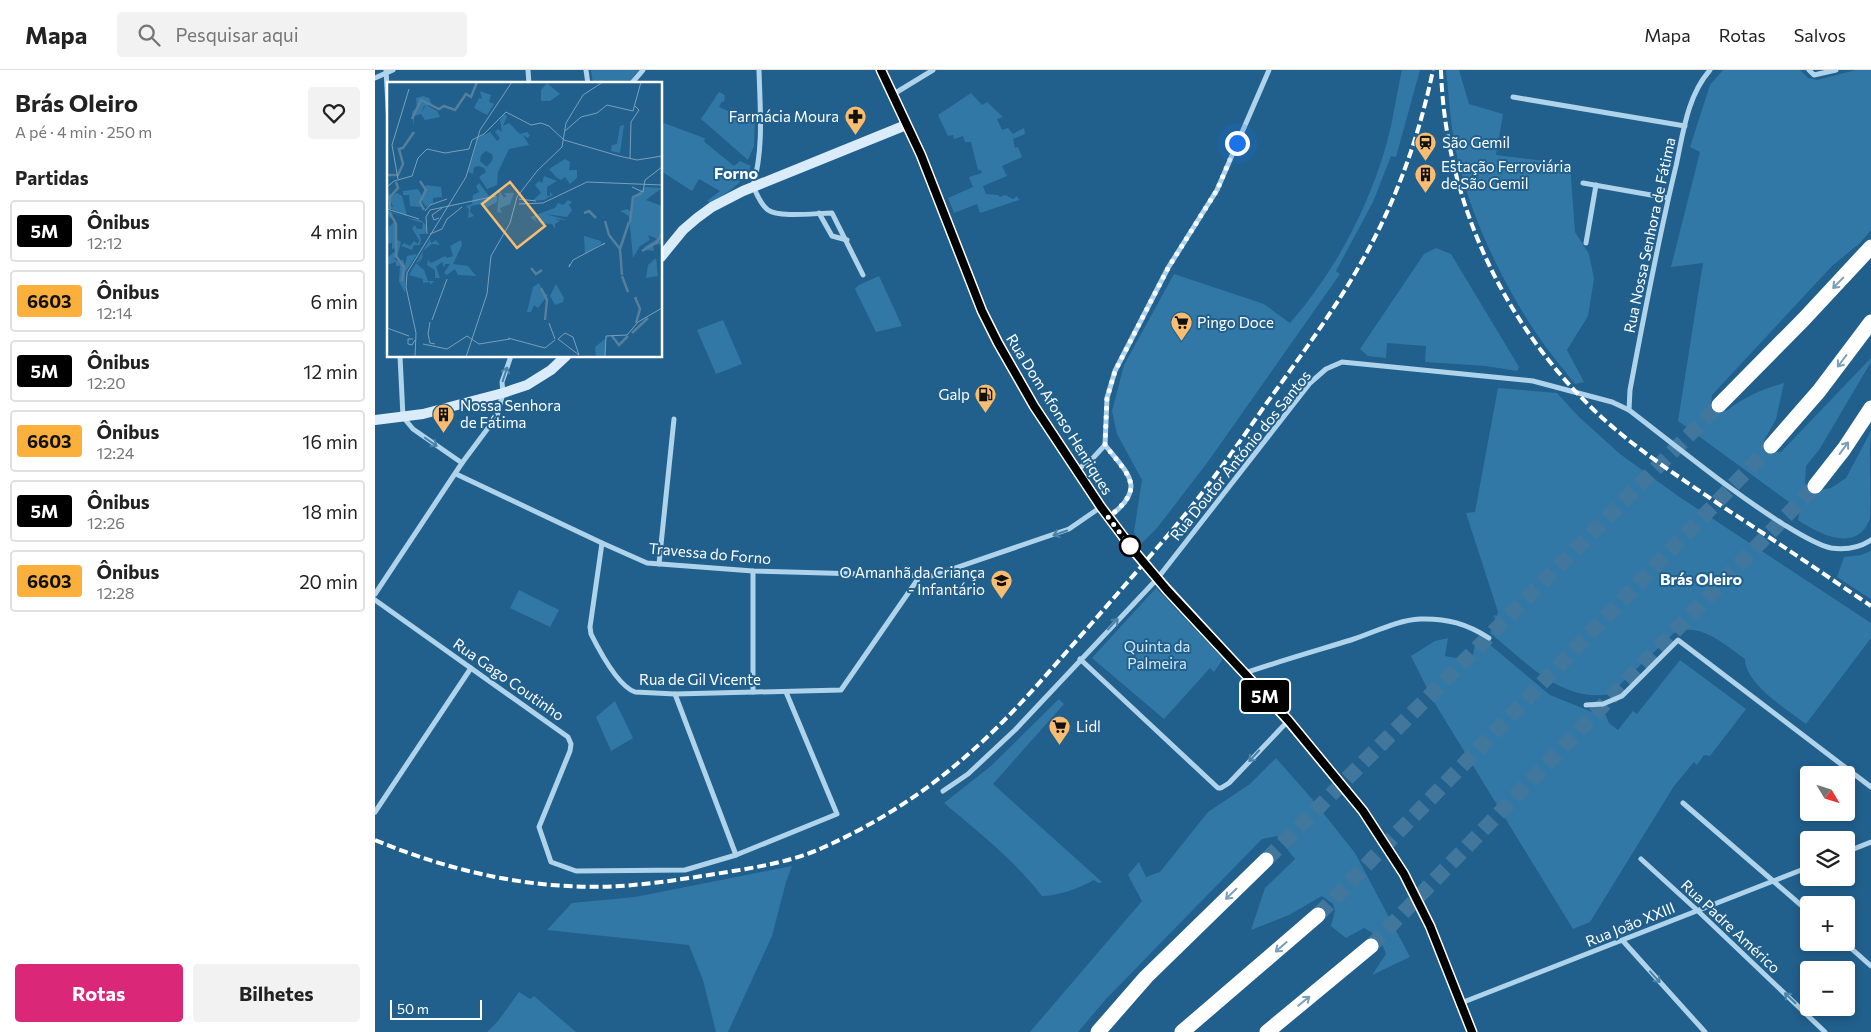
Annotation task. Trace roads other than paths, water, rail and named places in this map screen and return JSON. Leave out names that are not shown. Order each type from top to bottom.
[{"type":"highway","points":[[1719,405],[1804,319],[1871,247]]},
{"type":"highway","points":[[1771,446],[1819,391],[1871,322]]},
{"type":"highway","points":[[1815,486],[1844,449],[1871,408]]},
{"type":"highway","points":[[1099,1032],[1146,977],[1266,860]]},
{"type":"highway","points":[[1182,1032],[1318,915]]},
{"type":"highway","points":[[1267,1032],[1371,946]]},
{"type":"main road","name":"Rua Dom Afonso Henriques","points":[[881,70],[921,155],[982,311],[1034,406],[1101,507],[1135,552],[1288,720],[1363,811],[1404,874],[1430,926],[1472,1032]]},
{"type":"main road","points":[[663,250],[683,230],[712,207],[753,186],[906,126]]},
{"type":"main road","points":[[375,420],[423,414],[503,393],[527,385],[551,370],[564,358]]},
{"type":"street","points":[[375,78],[386,71],[393,70]]},
{"type":"street","points":[[633,82],[643,70]]},
{"type":"street","points":[[759,70],[760,143],[757,172],[753,186],[763,206],[772,212],[832,213],[863,275]]},
{"type":"street","points":[[892,95],[933,70]]},
{"type":"street","points":[[1108,517],[1121,508],[1129,497],[1132,485],[1129,476],[1105,445],[1107,398],[1115,371],[1168,268],[1217,190],[1269,70]]},
{"type":"street","name":"Rua Nossa Senhora de Fátima","points":[[1629,410],[1630,390],[1659,237],[1685,126],[1700,83],[1710,70]]},
{"type":"street","points":[[1809,70],[1814,75],[1836,70]]},
{"type":"street","points":[[386,71],[387,89]]},
{"type":"street","points":[[1513,97],[1685,126]]},
{"type":"street","points":[[1583,182],[1668,198]]},
{"type":"street","points":[[1586,243],[1596,185]]},
{"type":"street","points":[[819,213],[832,236],[847,240]]},
{"type":"street","points":[[400,358],[403,417],[413,429],[463,463]]},
{"type":"street","points":[[375,594],[497,416],[503,393],[502,382],[510,358]]},
{"type":"street","name":"Rua Doutor António dos Santos","points":[[943,791],[968,774],[990,755],[1157,578],[1310,383],[1326,369],[1342,362],[1533,381],[1612,402],[1629,410],[1727,486],[1799,533],[1829,548],[1845,549],[1861,546],[1871,540]]},
{"type":"street","points":[[659,564],[674,419]]},
{"type":"street","points":[[1077,470],[1093,458],[1105,445]]},
{"type":"street","name":"Travessa do Forno","points":[[456,474],[601,543],[647,562],[753,571],[932,576],[1069,529],[1101,507]]},
{"type":"street","name":"Rua de Gil Vicente","points":[[601,543],[590,627],[591,634],[620,682],[629,690],[675,694],[841,690],[920,576]]},
{"type":"street","points":[[753,571],[753,692]]},
{"type":"street","name":"Rua Gago Coutinho","points":[[375,600],[568,737],[571,744],[570,751],[539,827],[551,862],[576,872],[685,870],[736,855]]},
{"type":"street","points":[[1245,673],[1299,654],[1352,640],[1403,622],[1420,619],[1445,620],[1470,626],[1489,638]]},
{"type":"street","points":[[1586,705],[1603,704],[1622,696],[1678,640],[1871,787]]},
{"type":"street","points":[[1080,660],[1217,788],[1221,788],[1229,783],[1288,720]]},
{"type":"street","points":[[375,812],[471,668]]},
{"type":"street","points":[[675,694],[736,855],[837,814],[786,692]]},
{"type":"street","points":[[1683,804],[1800,904]]},
{"type":"street","points":[[1855,848],[1871,842]]},
{"type":"street","name":"Rua Padre Américo","points":[[1641,859],[1698,910],[1825,1032]]},
{"type":"street","name":"Rua João XXIII","points":[[1461,1003],[1800,870]]},
{"type":"street","points":[[1623,940],[1705,1032]]},
{"type":"street","points":[[1854,951],[1871,966]]},
{"type":"tunnel","points":[[1266,860],[1719,405]]},
{"type":"tunnel","points":[[1318,915],[1771,446]]},
{"type":"tunnel","points":[[1371,946],[1815,486]]},
{"type":"railway","points":[[375,840],[434,861],[495,877],[526,882],[589,887],[644,884],[756,867],[809,853],[879,819],[932,784],[982,742],[1015,709],[1152,553],[1208,485],[1310,343],[1338,302],[1385,217],[1410,155],[1423,113],[1433,70]]},
{"type":"railway","points":[[1441,70],[1445,118],[1454,165],[1467,212],[1485,256],[1507,299],[1533,340],[1563,377],[1596,412],[1641,450],[1871,606]]},
{"type":"place","name":"Farmácia Moura","points":[[855,135]]},
{"type":"place","name":"São Gemil","points":[[1426,161]]},
{"type":"place","name":"Estação Ferroviária de São Gemil","points":[[1425,194]]},
{"type":"place","name":"Pingo Doce","points":[[1181,341]]},
{"type":"place","name":"Galp","points":[[986,413]]},
{"type":"place","name":"Nossa Senhora de Fátima","points":[[444,433]]},
{"type":"place","name":"O Amanhã da Criança - Infantário","points":[[1001,600]]},
{"type":"place","name":"Lidl","points":[[1060,745]]},
{"type":"district","name":"Forno","points":[[736,172]]},
{"type":"district","name":"Brás Oleiro","points":[[1701,578]]},
{"type":"park label","name":"Quinta da Palmeira","points":[[1157,654]]}]
